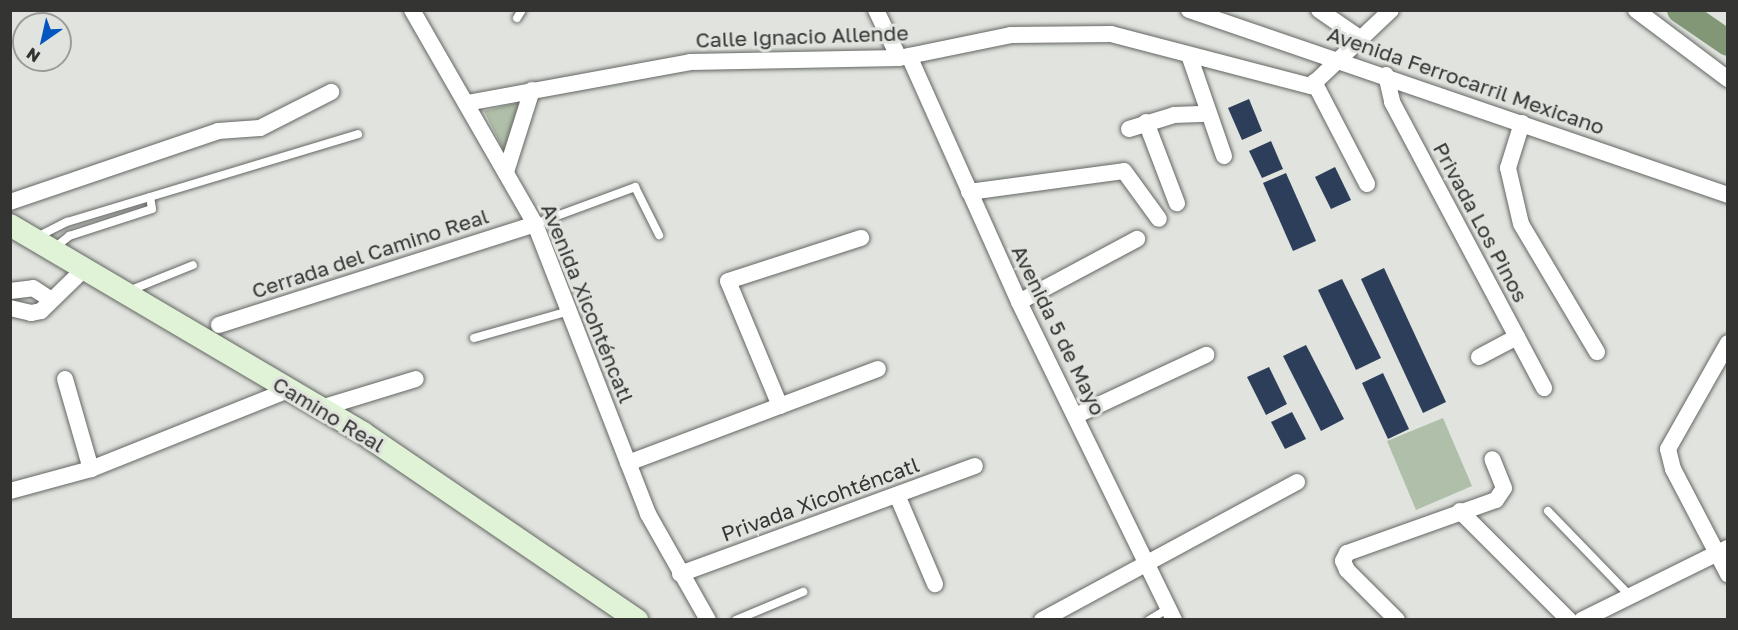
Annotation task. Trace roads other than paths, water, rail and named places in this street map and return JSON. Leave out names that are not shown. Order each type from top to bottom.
[{"type":"main road","name":"Camino Real","points":[[10,225],[321,408],[637,620]]},
{"type":"street","name":"Avenida Xicohténcatl","points":[[412,10],[535,224],[628,463],[680,574],[708,620]]},
{"type":"street","name":"Avenida 5 de Mayo","points":[[876,10],[904,57],[1019,302],[1172,614]]},
{"type":"street","name":"Avenida Ferrocarril Mexicano","points":[[1189,10],[1340,59],[1728,195]]},
{"type":"street","points":[[1318,10],[1362,39]]},
{"type":"street","points":[[1367,184],[1314,82],[1391,10]]},
{"type":"street","points":[[1636,10],[1728,79]]},
{"type":"street","name":"Calle Ignacio Allende","points":[[467,103],[690,62],[904,57],[1011,35],[1111,34],[1311,86],[1314,82]]},
{"type":"street","points":[[1189,55],[1207,114],[1224,156]]},
{"type":"street","name":"Privada Los Pinos","points":[[1386,75],[1392,102],[1544,388]]},
{"type":"street","points":[[506,172],[532,90]]},
{"type":"street","points":[[10,202],[219,131],[260,128],[332,92]]},
{"type":"street","points":[[1129,129],[1146,122],[1207,114]]},
{"type":"street","points":[[1146,122],[1177,202]]},
{"type":"street","points":[[1522,123],[1508,168],[1521,224],[1597,351]]},
{"type":"street","points":[[969,192],[1115,170],[1132,177],[1159,219]]},
{"type":"street","name":"Cerrada del Camino Real","points":[[219,325],[535,224]]},
{"type":"street","points":[[780,406],[728,281],[861,237]]},
{"type":"street","points":[[1019,302],[1137,239]]},
{"type":"street","points":[[10,308],[31,314],[85,268]]},
{"type":"street","points":[[10,291],[33,288],[50,299]]},
{"type":"street","points":[[1479,357],[1517,337]]},
{"type":"street","points":[[1728,343],[1668,448],[1722,551],[1728,574]]},
{"type":"street","points":[[1075,416],[1206,355]]},
{"type":"street","points":[[628,463],[878,369]]},
{"type":"street","points":[[65,379],[91,469]]},
{"type":"street","points":[[321,408],[416,379]]},
{"type":"street","points":[[10,491],[91,469],[289,390]]},
{"type":"street","points":[[1396,620],[1347,570],[1343,561],[1347,553],[1503,496],[1492,459]]},
{"type":"street","name":"Privada Xicohténcatl","points":[[680,574],[975,466]]},
{"type":"street","points":[[1042,620],[1297,482]]},
{"type":"street","points":[[897,495],[934,584]]},
{"type":"street","points":[[1460,511],[1569,620]]},
{"type":"street","points":[[1582,620],[1722,551]]},
{"type":"lane","points":[[43,244],[67,222],[358,134]]},
{"type":"lane","points":[[535,224],[635,187],[659,235]]},
{"type":"lane","points":[[43,244],[152,209],[150,197]]},
{"type":"lane","points":[[126,292],[193,265]]},
{"type":"lane","points":[[474,338],[569,311]]},
{"type":"lane","points":[[1548,511],[1630,597]]},
{"type":"lane","points":[[736,620],[803,592]]},
{"type":"lane","points":[[1149,620],[1172,614]]},
{"type":"waterway","points":[[1680,10],[1728,43]]}]
